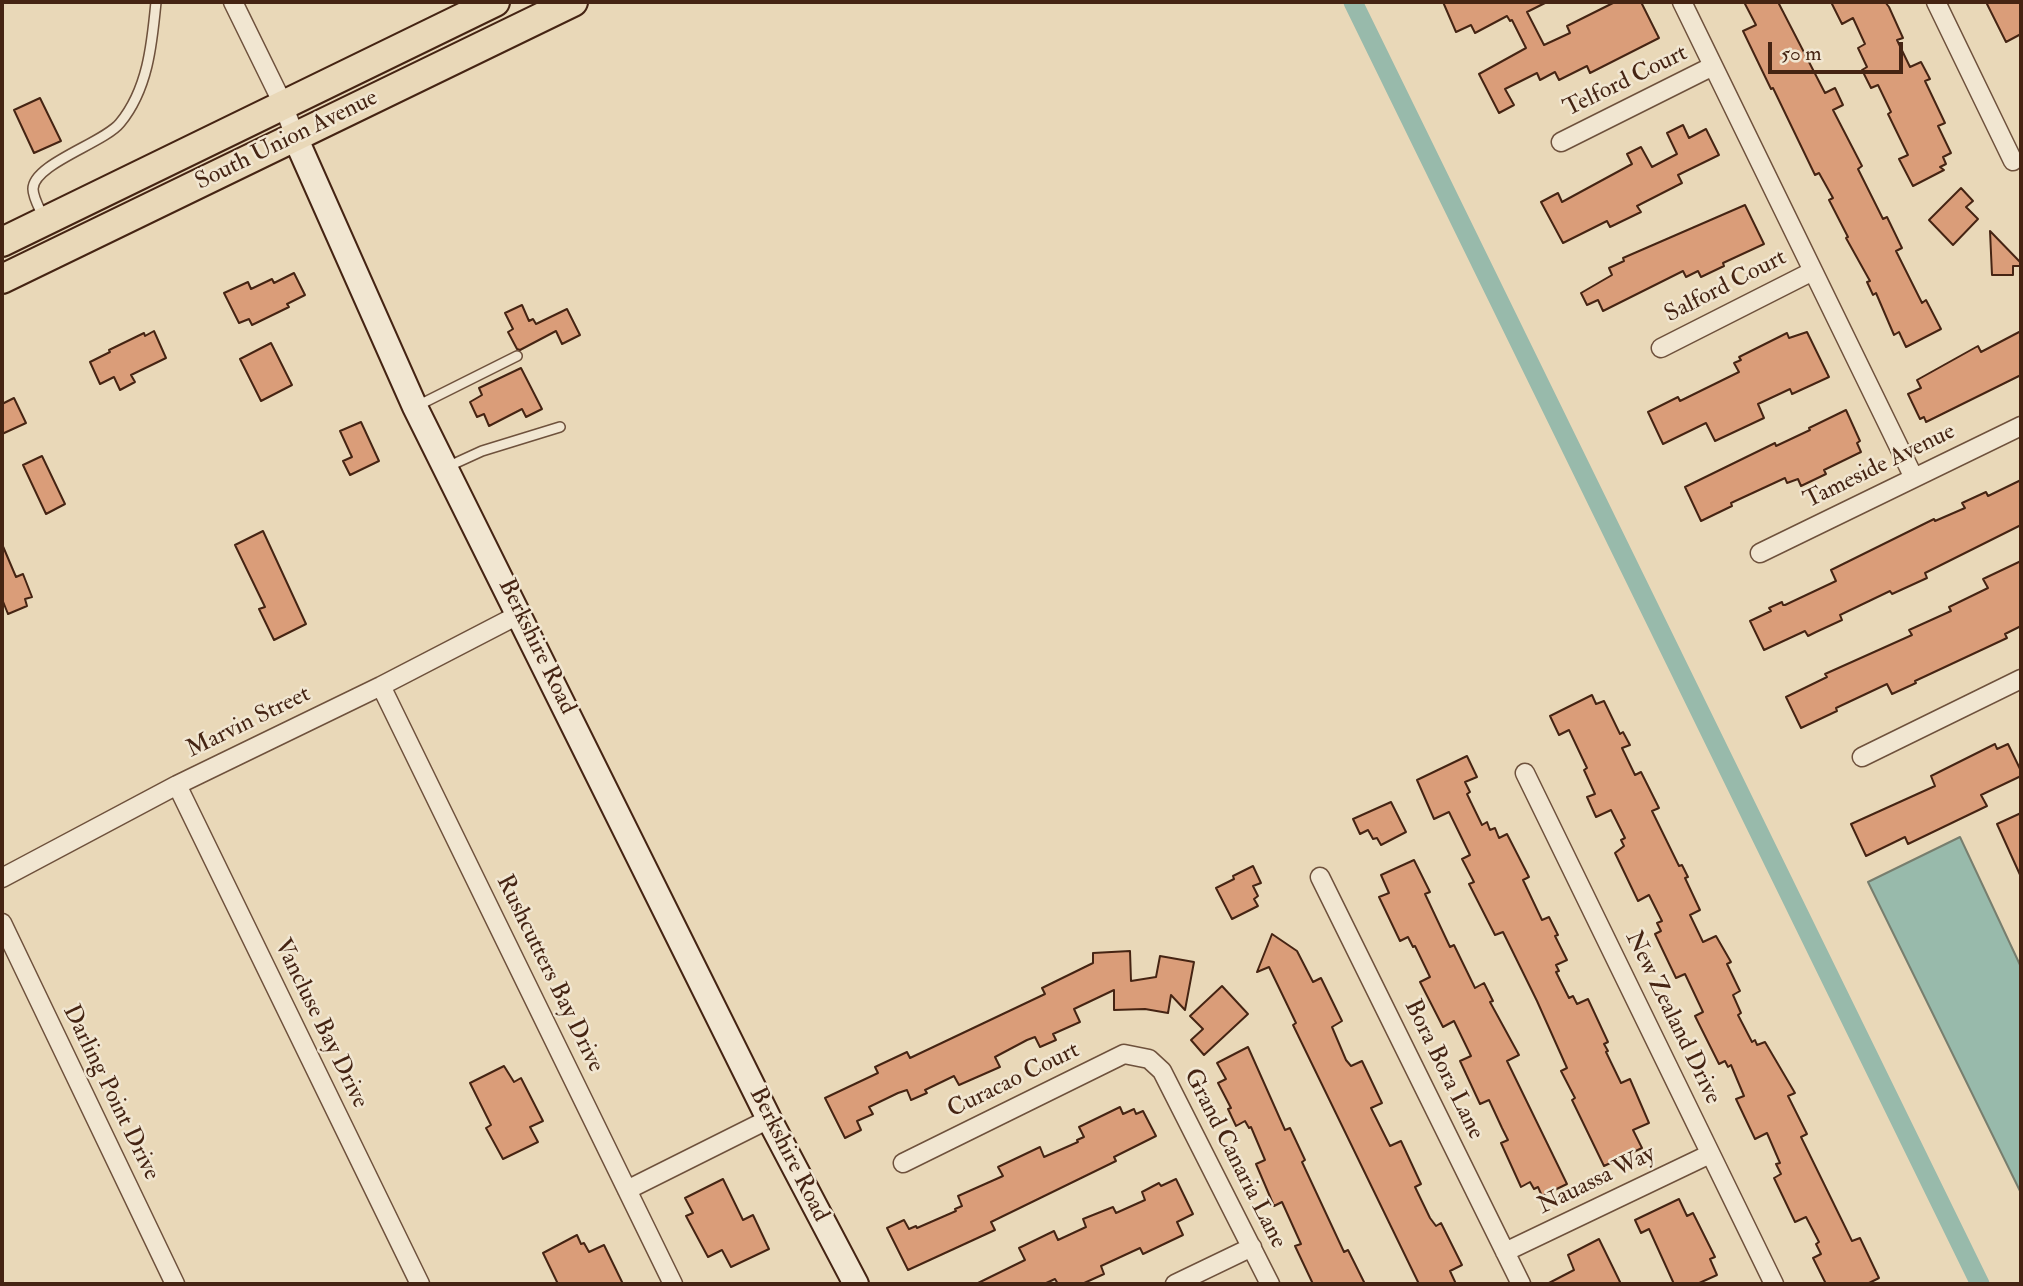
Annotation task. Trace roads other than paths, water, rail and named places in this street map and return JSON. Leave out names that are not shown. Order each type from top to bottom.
[{"type":"main road","name":"South Union Avenue","points":[[2,242],[495,2]]},
{"type":"main road","name":"South Union Avenue","points":[[2,279],[573,2]]},
{"type":"street","name":"Berkshire Road","points":[[233,2],[283,104],[295,137],[415,407],[769,1119],[856,1284]]},
{"type":"street","points":[[1682,2],[1914,478]]},
{"type":"street","points":[[1936,2],[2013,161]]},
{"type":"street","name":"Telford Court","points":[[1561,142],[1713,66]]},
{"type":"street","name":"Salford Court","points":[[1661,348],[1814,271]]},
{"type":"street","name":"Tameside Avenue","points":[[1760,553],[2021,426]]},
{"type":"street","name":"Marvin Street","points":[[2,878],[177,785],[381,686],[520,614]]},
{"type":"street","points":[[1863,757],[2020,684]]},
{"type":"street","name":"Rushcutters Bay Drive","points":[[381,686],[673,1284]]},
{"type":"street","name":"New Zealand Drive","points":[[1525,773],[1774,1284]]},
{"type":"street","name":"Vancluse Bay Drive","points":[[177,785],[420,1284]]},
{"type":"street","name":"Bora Bora Lane","points":[[1320,877],[1521,1284]]},
{"type":"street","name":"Darling Point Drive","points":[[2,923],[175,1284]]},
{"type":"street","name":"Curacao Court","points":[[903,1163],[1124,1054],[1149,1059]]},
{"type":"street","name":"Grand Canaria Lane","points":[[1149,1059],[1162,1071],[1270,1284]]},
{"type":"street","points":[[627,1189],[769,1119]]},
{"type":"street","name":"Nauassa Way","points":[[1505,1252],[1710,1154]]},
{"type":"street","points":[[1175,1284],[1252,1247]]},
{"type":"lane","points":[[44,221],[33,190],[36,179],[55,163],[101,139],[119,125],[137,97],[143,83],[153,37],[156,2]]},
{"type":"lane","points":[[415,407],[517,356]]},
{"type":"lane","points":[[446,468],[482,450],[560,427]]},
{"type":"waterway","points":[[1353,2],[1980,1284]]}]
